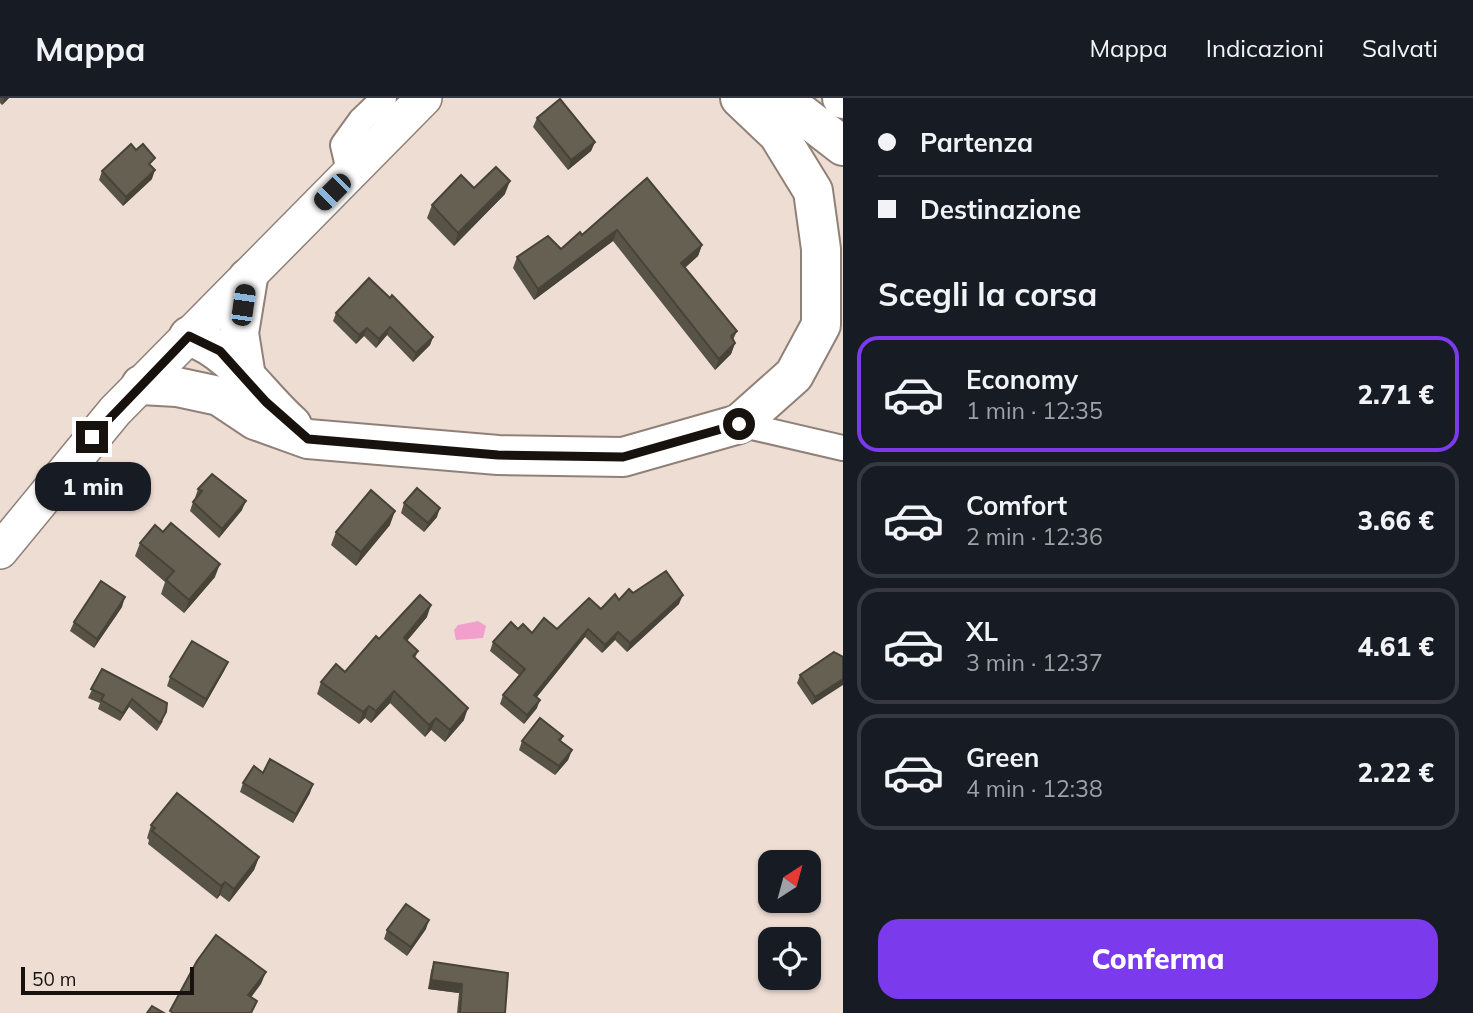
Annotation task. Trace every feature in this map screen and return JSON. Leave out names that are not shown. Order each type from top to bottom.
[{"type":"highway","points":[[189,336],[201,370],[232,386],[255,420],[308,439],[498,455],[623,457],[739,424],[794,375],[832,318],[813,191],[778,134],[740,98]]},
{"type":"highway","points":[[781,98],[843,146]]},
{"type":"highway","points":[[232,386],[247,278]]},
{"type":"highway","points":[[141,385],[232,386]]},
{"type":"main road","points":[[0,551],[92,437],[424,98]]},
{"type":"street","points":[[349,175],[343,145],[361,120],[384,98]]},
{"type":"street","points":[[739,424],[843,449]]},
{"type":"shaded area","points":[[478,621],[486,626],[483,638],[456,640],[454,630],[458,625]]},
{"type":"building","points":[[560,99],[595,142],[571,160],[537,118]]},
{"type":"building","points":[[131,144],[136,150],[143,144],[155,158],[149,164],[155,170],[126,197],[102,171]]},
{"type":"building","points":[[496,167],[510,181],[458,233],[432,205],[461,175],[474,188]]},
{"type":"building","points":[[647,178],[702,245],[681,263],[737,331],[731,336],[735,343],[719,359],[617,230],[538,289],[517,257],[548,236],[561,249],[580,232],[582,235]]},
{"type":"building","points":[[369,278],[390,298],[392,295],[433,337],[416,353],[390,327],[379,339],[367,328],[359,335],[336,313]]},
{"type":"building","points":[[212,474],[246,501],[222,529],[193,502],[202,491],[198,489]]},
{"type":"building","points":[[417,488],[440,508],[428,523],[404,503]]},
{"type":"building","points":[[371,490],[395,511],[361,552],[336,532]]},
{"type":"building","points":[[171,523],[220,564],[189,600],[166,580],[174,571],[140,543],[155,525],[163,532]]},
{"type":"building","points":[[666,571],[683,595],[630,643],[618,632],[605,645],[588,629],[534,695],[540,700],[527,715],[503,695],[525,669],[493,642],[511,622],[518,629],[523,624],[532,633],[544,618],[557,629],[589,598],[601,609],[615,594],[619,600],[629,589],[633,593]]},
{"type":"building","points":[[101,581],[125,597],[97,639],[74,622]]},
{"type":"building","points":[[420,595],[431,605],[404,638],[418,651],[413,656],[468,708],[450,730],[436,718],[429,725],[394,691],[376,711],[369,706],[363,712],[321,682],[336,664],[345,672],[376,636],[379,639]]},
{"type":"building","points":[[192,641],[228,662],[206,699],[170,677]]},
{"type":"building","points":[[834,652],[843,657],[843,679],[815,697],[800,675]]},
{"type":"building","points":[[102,669],[167,703],[160,723],[132,699],[123,713],[101,700],[104,695],[91,689]]},
{"type":"building","points":[[540,718],[563,736],[559,740],[572,750],[559,766],[522,741]]},
{"type":"building","points":[[270,759],[313,784],[296,814],[243,783],[254,766],[263,773]]},
{"type":"building","points":[[177,793],[259,857],[234,889],[225,882],[221,886],[152,831],[155,828],[151,825]]},
{"type":"building","points":[[406,904],[429,920],[411,947],[387,930]]},
{"type":"building","points":[[216,935],[266,972],[248,995],[257,1001],[251,1013],[173,1013],[170,1011],[197,961]]},
{"type":"building","points":[[434,962],[508,973],[505,1013],[460,1013],[462,984],[431,980]]},
{"type":"building","points":[[152,1006],[164,1013],[147,1013]]},
{"type":"route","points":[[92,437],[189,336],[220,351],[266,402],[308,439],[498,455],[623,457],[739,424]]}]
